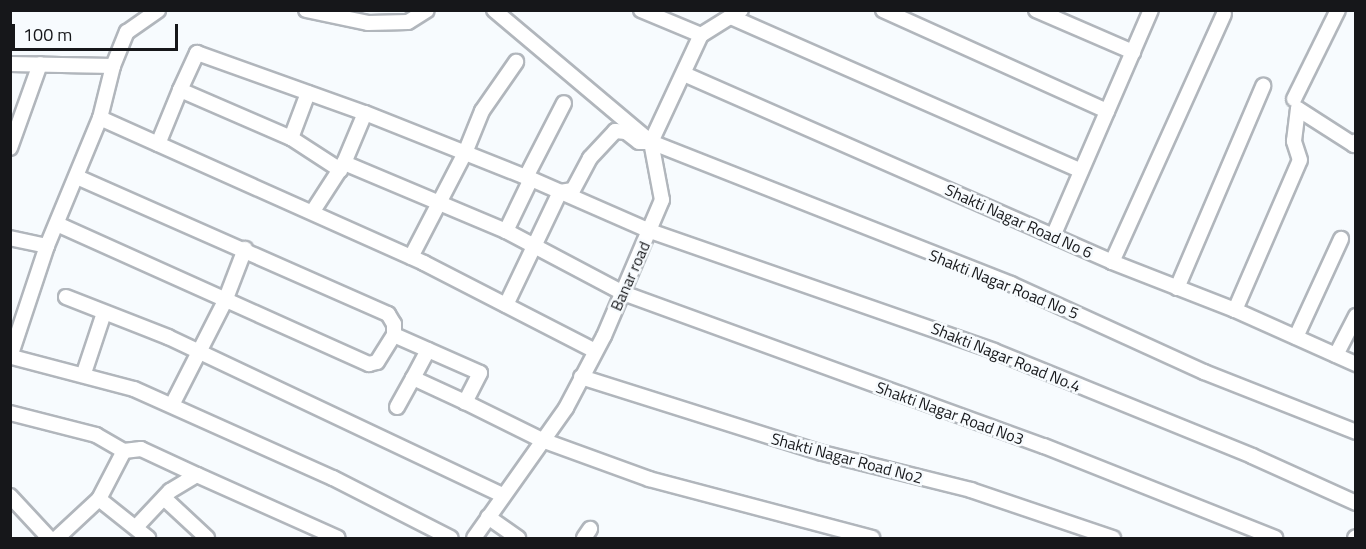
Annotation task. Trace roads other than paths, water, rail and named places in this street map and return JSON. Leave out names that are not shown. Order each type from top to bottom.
[{"type":"street","points":[[158,10],[127,32],[113,66],[100,118],[47,246],[11,357],[84,373],[172,405],[333,478],[452,538]]},
{"type":"street","points":[[306,10],[368,23],[408,22],[428,10]]},
{"type":"street","points":[[356,10],[368,23]]},
{"type":"street","points":[[494,10],[651,142],[701,34],[736,14],[1082,171]]},
{"type":"street","points":[[641,10],[701,34]]},
{"type":"street","points":[[883,10],[1107,111]]},
{"type":"street","points":[[1036,10],[1133,52]]},
{"type":"street","points":[[1054,234],[1151,10]]},
{"type":"street","points":[[1294,99],[1338,10]]},
{"type":"street","points":[[1112,262],[1224,14]]},
{"type":"street","name":"Shakti Nagar Road No.4","points":[[180,90],[197,53],[365,113],[528,178],[650,231],[994,351],[1252,456],[1356,503]]},
{"type":"street","points":[[411,257],[465,153],[482,111],[516,62]]},
{"type":"street","points":[[10,64],[113,66]]},
{"type":"street","points":[[10,148],[40,64]]},
{"type":"street","name":"Shakti Nagar Road No 6","points":[[684,74],[1054,234],[1112,262],[1235,310],[1356,364]]},
{"type":"street","points":[[1177,288],[1263,86]]},
{"type":"street","points":[[158,144],[180,90]]},
{"type":"street","name":"Shakti Nagar Road No3","points":[[180,90],[291,138],[342,166],[440,201],[506,231],[623,293],[1044,446],[1275,538]]},
{"type":"street","points":[[291,138],[308,93]]},
{"type":"street","points":[[506,231],[528,178],[564,103]]},
{"type":"street","points":[[1235,310],[1300,160],[1294,141],[1298,109],[1354,145],[1356,141]]},
{"type":"street","points":[[313,211],[342,166],[365,113]]},
{"type":"street","points":[[100,118],[313,211],[411,257],[595,351]]},
{"type":"street","name":"Shakti Nagar Road No 5","points":[[560,192],[573,190],[590,159],[615,131],[626,132],[639,142],[651,142],[1011,284],[1204,372],[1356,432]]},
{"type":"street","name":"Banar road","points":[[474,538],[566,408],[623,293],[662,200],[651,142]]},
{"type":"street","points":[[57,224],[369,364],[377,362],[394,335],[394,324],[388,314],[245,249],[77,177]]},
{"type":"street","points":[[506,305],[560,192]]},
{"type":"street","points":[[10,238],[47,246]]},
{"type":"street","points":[[1296,337],[1341,239]]},
{"type":"street","points":[[172,405],[225,301],[245,249]]},
{"type":"street","points":[[66,297],[198,352],[503,495]]},
{"type":"street","points":[[84,373],[104,313]]},
{"type":"street","points":[[1336,355],[1356,316]]},
{"type":"street","points":[[394,335],[480,373],[465,402]]},
{"type":"street","points":[[398,407],[428,350]]},
{"type":"street","name":"Shakti Nagar Road No2","points":[[581,377],[811,450],[971,490],[1113,538]]},
{"type":"street","points":[[413,378],[542,440],[649,479],[872,538]]},
{"type":"street","points":[[10,413],[96,435],[124,452],[141,449],[338,538]]},
{"type":"street","points":[[57,538],[99,499],[124,452]]},
{"type":"street","points":[[138,526],[164,498],[196,475]]},
{"type":"street","points":[[10,496],[49,538]]},
{"type":"street","points":[[164,498],[207,538]]},
{"type":"street","points":[[99,499],[138,526],[148,538]]},
{"type":"street","points":[[488,517],[518,538]]}]
